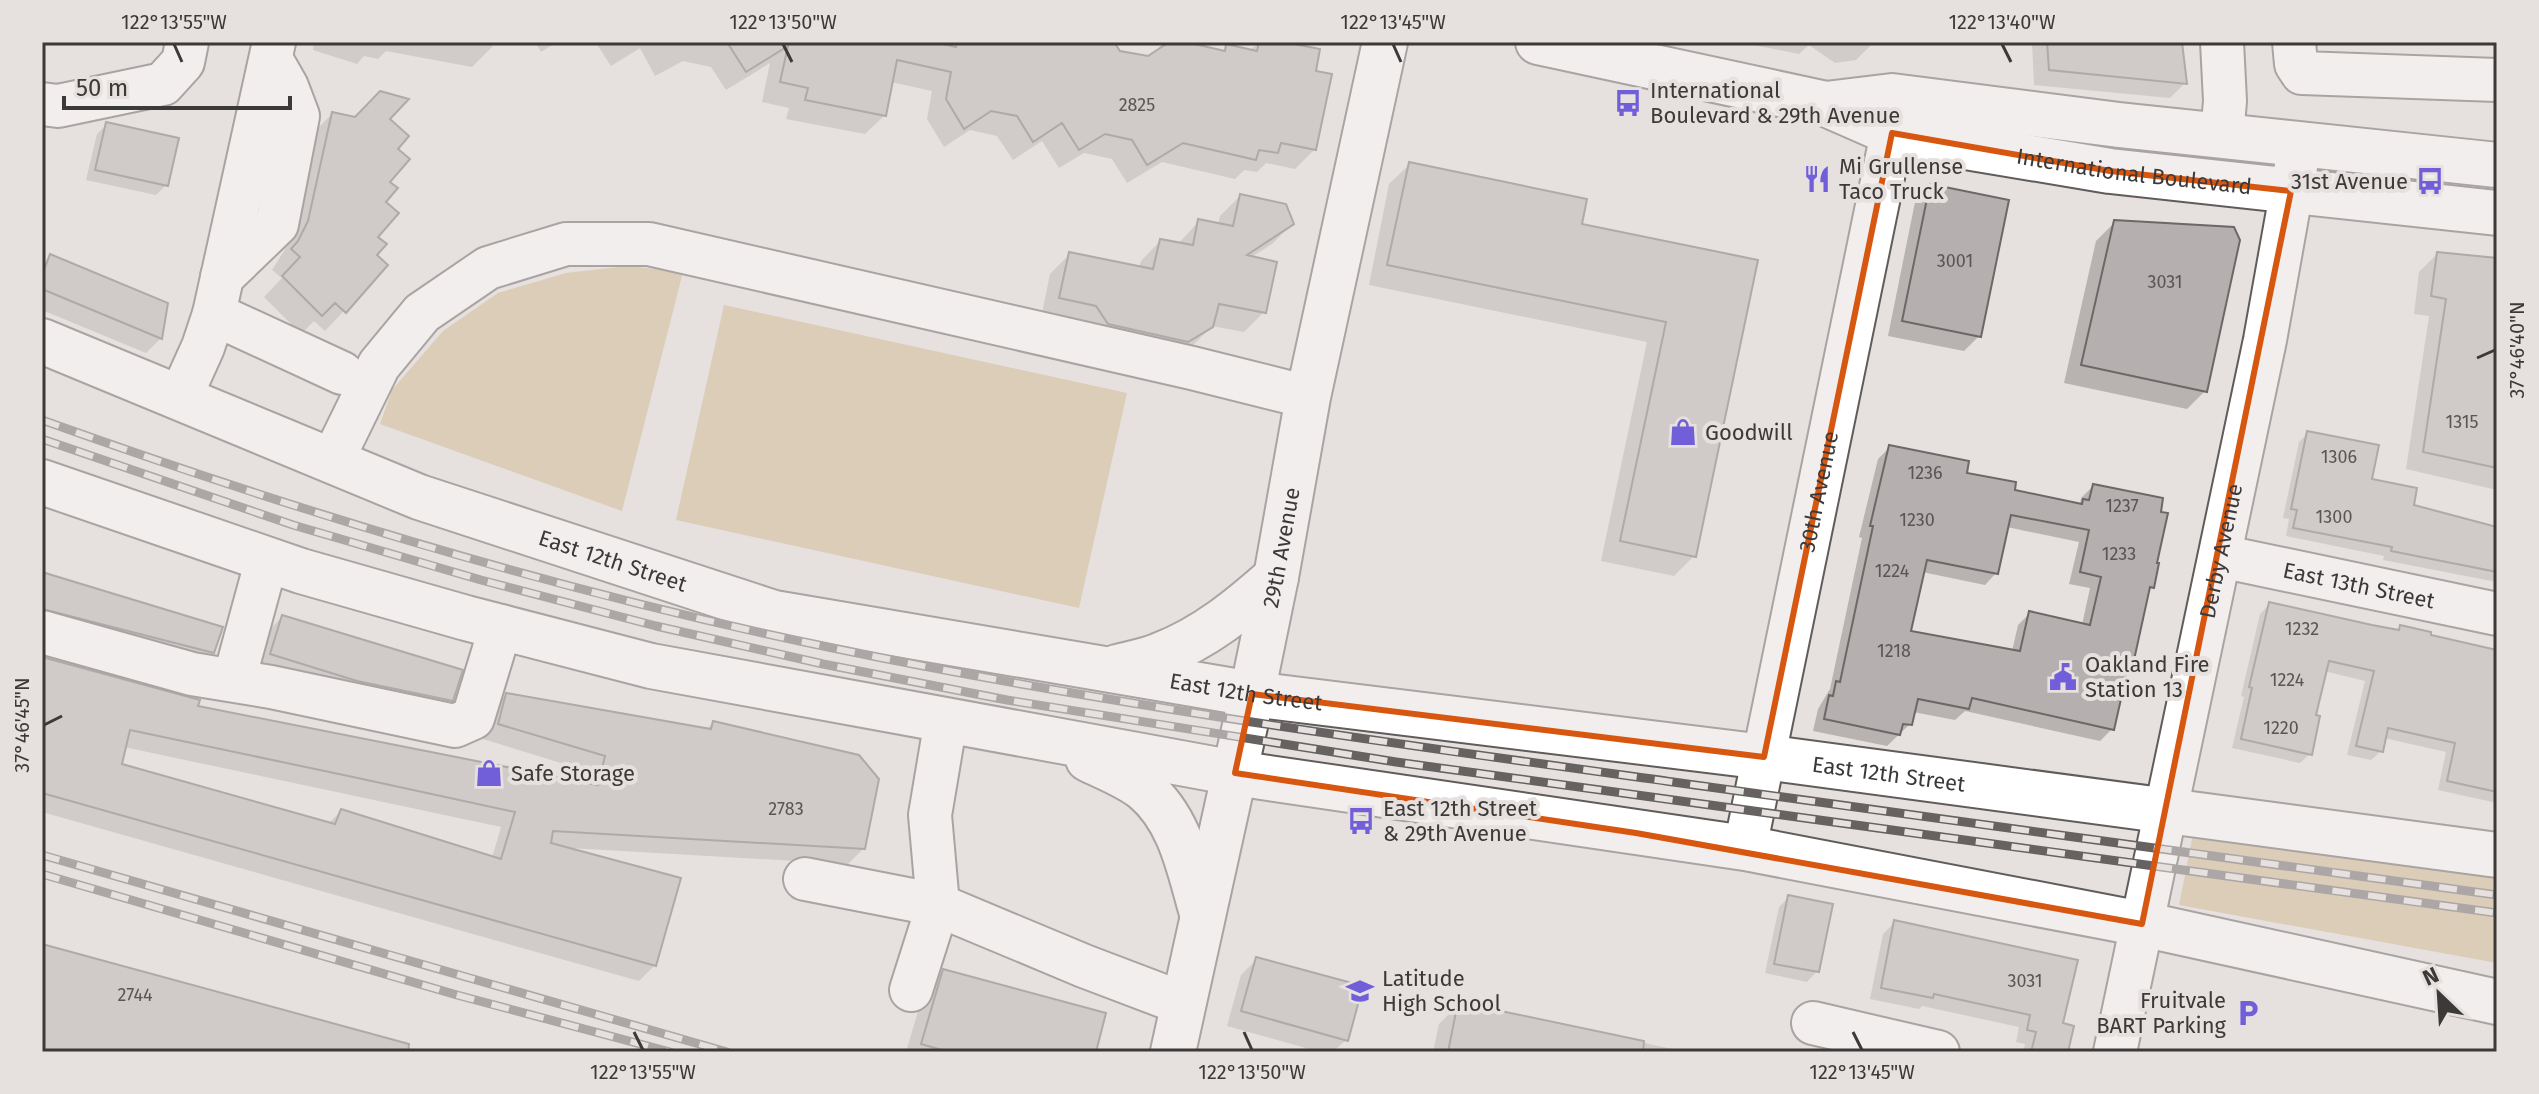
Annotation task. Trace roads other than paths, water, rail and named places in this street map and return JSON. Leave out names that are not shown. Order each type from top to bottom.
[{"type":"main road","name":"29th Avenue","points":[[1173,1052],[1252,694],[1308,397],[1385,42]]},
{"type":"main road","name":"International Boulevard","points":[[1538,42],[1826,104],[1892,133],[2110,171],[2497,213]]},
{"type":"main road","name":"International Boulevard","points":[[1826,104],[1892,96],[2497,165]]},
{"type":"main road","name":"East 12th Street","points":[[42,341],[419,497],[774,613],[1252,694],[1764,757],[2497,855]]},
{"type":"main road","points":[[42,482],[301,571],[651,666],[1235,773],[1745,848],[2142,924],[2497,1002]]},
{"type":"main road","points":[[1109,669],[1160,655],[1209,631],[1276,577]]},
{"type":"main road","points":[[1050,739],[1142,788],[1165,812],[1180,839],[1203,917]]},
{"type":"street","points":[[2222,42],[2225,101],[2222,136]]},
{"type":"street","points":[[2294,42],[2296,64],[2302,73],[2497,80]]},
{"type":"street","points":[[42,104],[58,106],[163,84],[183,62],[180,44]]},
{"type":"street","points":[[180,398],[203,347],[218,295],[272,50]]},
{"type":"street","name":"30th Avenue","points":[[1745,848],[1892,133]]},
{"type":"street","name":"Derby Avenue","points":[[2115,1052],[2265,340],[2300,144]]},
{"type":"street","points":[[332,461],[379,365],[422,313],[488,268],[566,244],[649,244],[1308,397]]},
{"type":"street","points":[[218,295],[342,373]]},
{"type":"street","name":"East 13th Street","points":[[2220,556],[2497,614]]},
{"type":"street","points":[[234,680],[267,559]]},
{"type":"street","points":[[42,632],[192,674],[455,726],[473,718],[501,626]]},
{"type":"street","points":[[911,990],[938,905],[930,815],[946,720]]},
{"type":"street","points":[[805,879],[938,905],[1184,1004]]},
{"type":"street","points":[[1813,1023],[1938,1052]]},
{"type":"railway","points":[[42,420],[333,518],[530,575],[728,625],[933,668],[1144,705],[1356,737],[2497,895]]},
{"type":"railway","points":[[42,439],[293,525],[481,580],[656,626],[823,664],[1007,700],[1396,762],[2497,913]]},
{"type":"railway","points":[[42,855],[727,1052]]},
{"type":"railway","points":[[42,874],[457,995],[670,1052]]},
{"type":"place","name":"International Boulevard & 29th Avenue","points":[[1628,103]]},
{"type":"place","name":"Mi Grullense Taco Truck","points":[[1817,179]]},
{"type":"place","name":"31st Avenue","points":[[2430,181]]},
{"type":"place","name":"Goodwill","points":[[1683,432]]},
{"type":"place","name":"Oakland Fire Station 13","points":[[2063,677]]},
{"type":"place","name":"Safe Storage","points":[[489,773]]},
{"type":"place","name":"East 12th Street & 29th Avenue","points":[[1361,821]]},
{"type":"place","name":"Latitude High School","points":[[1360,991]]},
{"type":"place","name":"Fruitvale BART Parking","points":[[2248,1013]]}]
